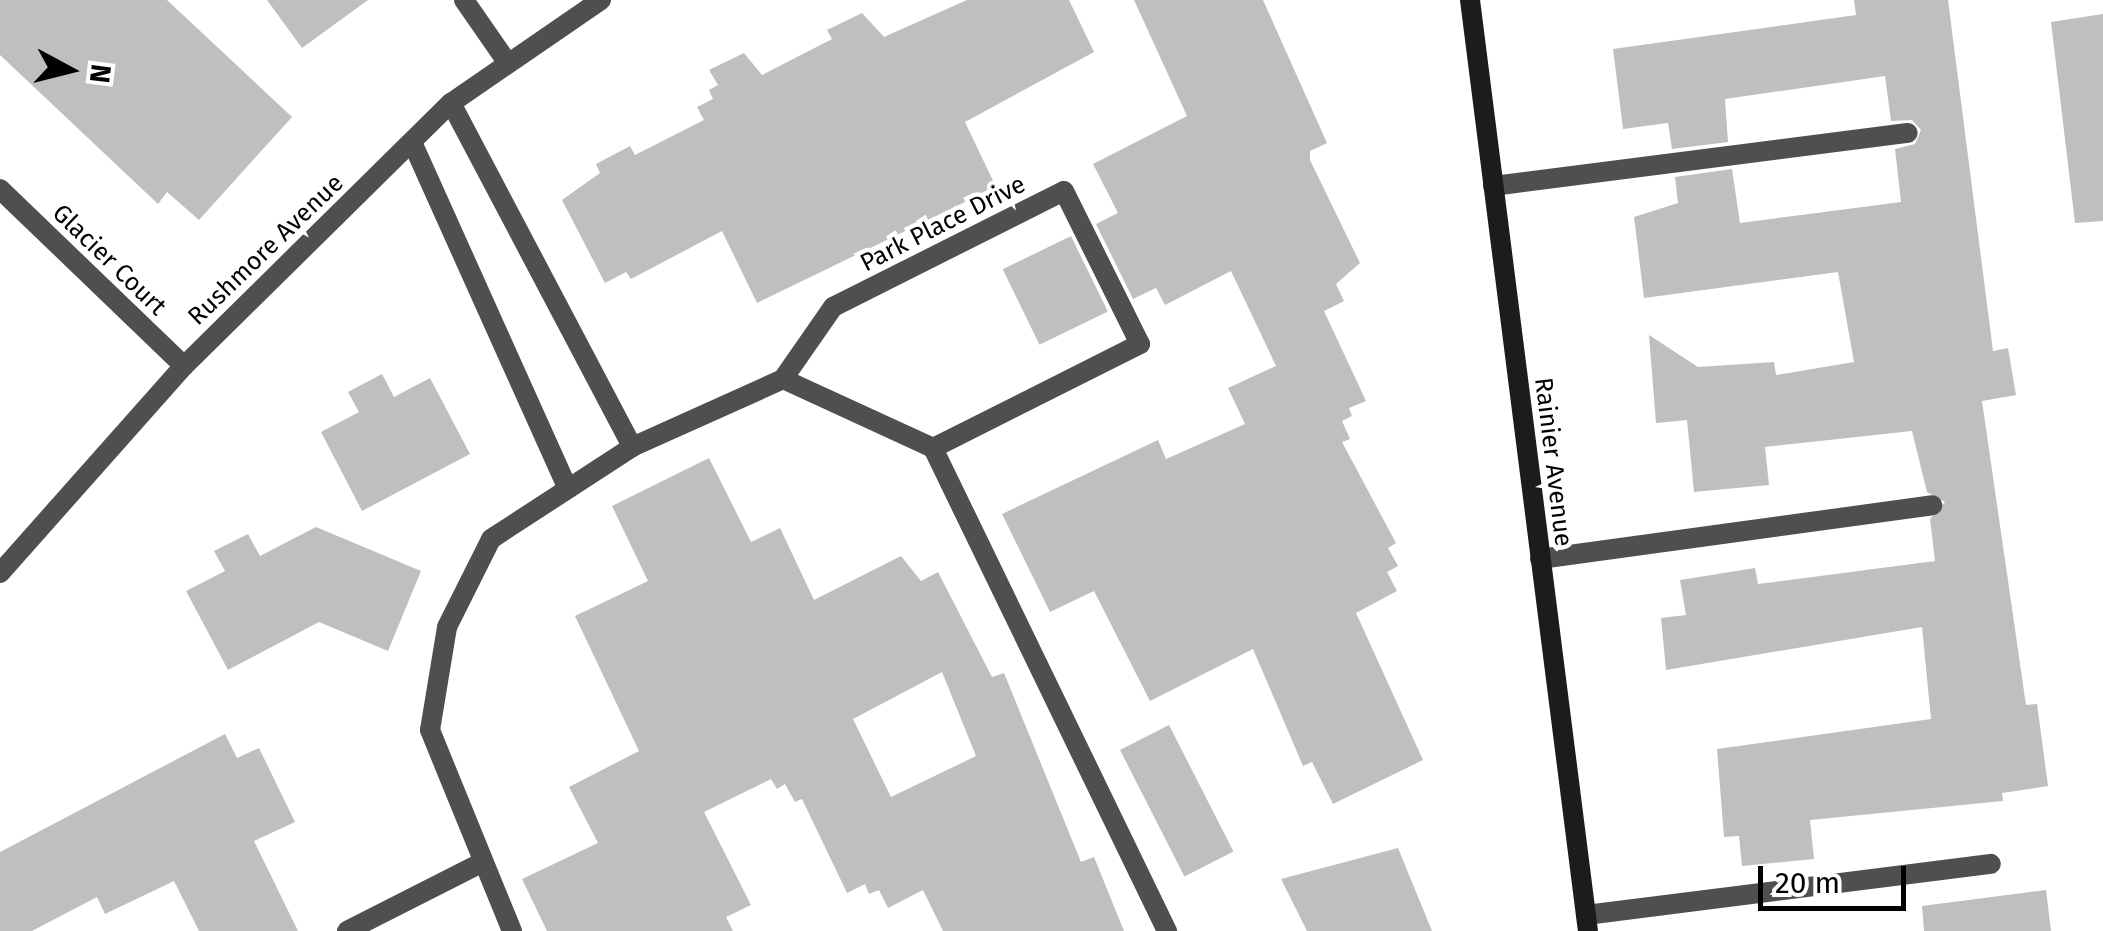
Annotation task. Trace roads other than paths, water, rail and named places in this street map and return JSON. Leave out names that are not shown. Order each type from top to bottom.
[{"type":"street","points":[[464,0],[507,62]]},
{"type":"street","name":"Rushmore Avenue","points":[[0,573],[184,366],[451,103],[601,0]]},
{"type":"street","name":"Rainier Avenue","points":[[1470,0],[1587,923]]},
{"type":"street","points":[[451,103],[632,448]]},
{"type":"street","points":[[1492,186],[1908,134]]},
{"type":"street","points":[[412,142],[568,489]]},
{"type":"street","name":"Glacier Court","points":[[0,189],[184,366]]},
{"type":"street","name":"Park Place Drive","points":[[783,380],[833,307],[1064,191],[1140,344],[933,448]]},
{"type":"street","points":[[512,931],[479,864],[430,730],[448,627],[492,539],[632,448],[783,380],[933,448],[1167,931]]},
{"type":"street","points":[[1540,559],[1932,506]]},
{"type":"street","points":[[346,931],[479,864]]},
{"type":"street","points":[[1587,923],[1990,864]]}]
